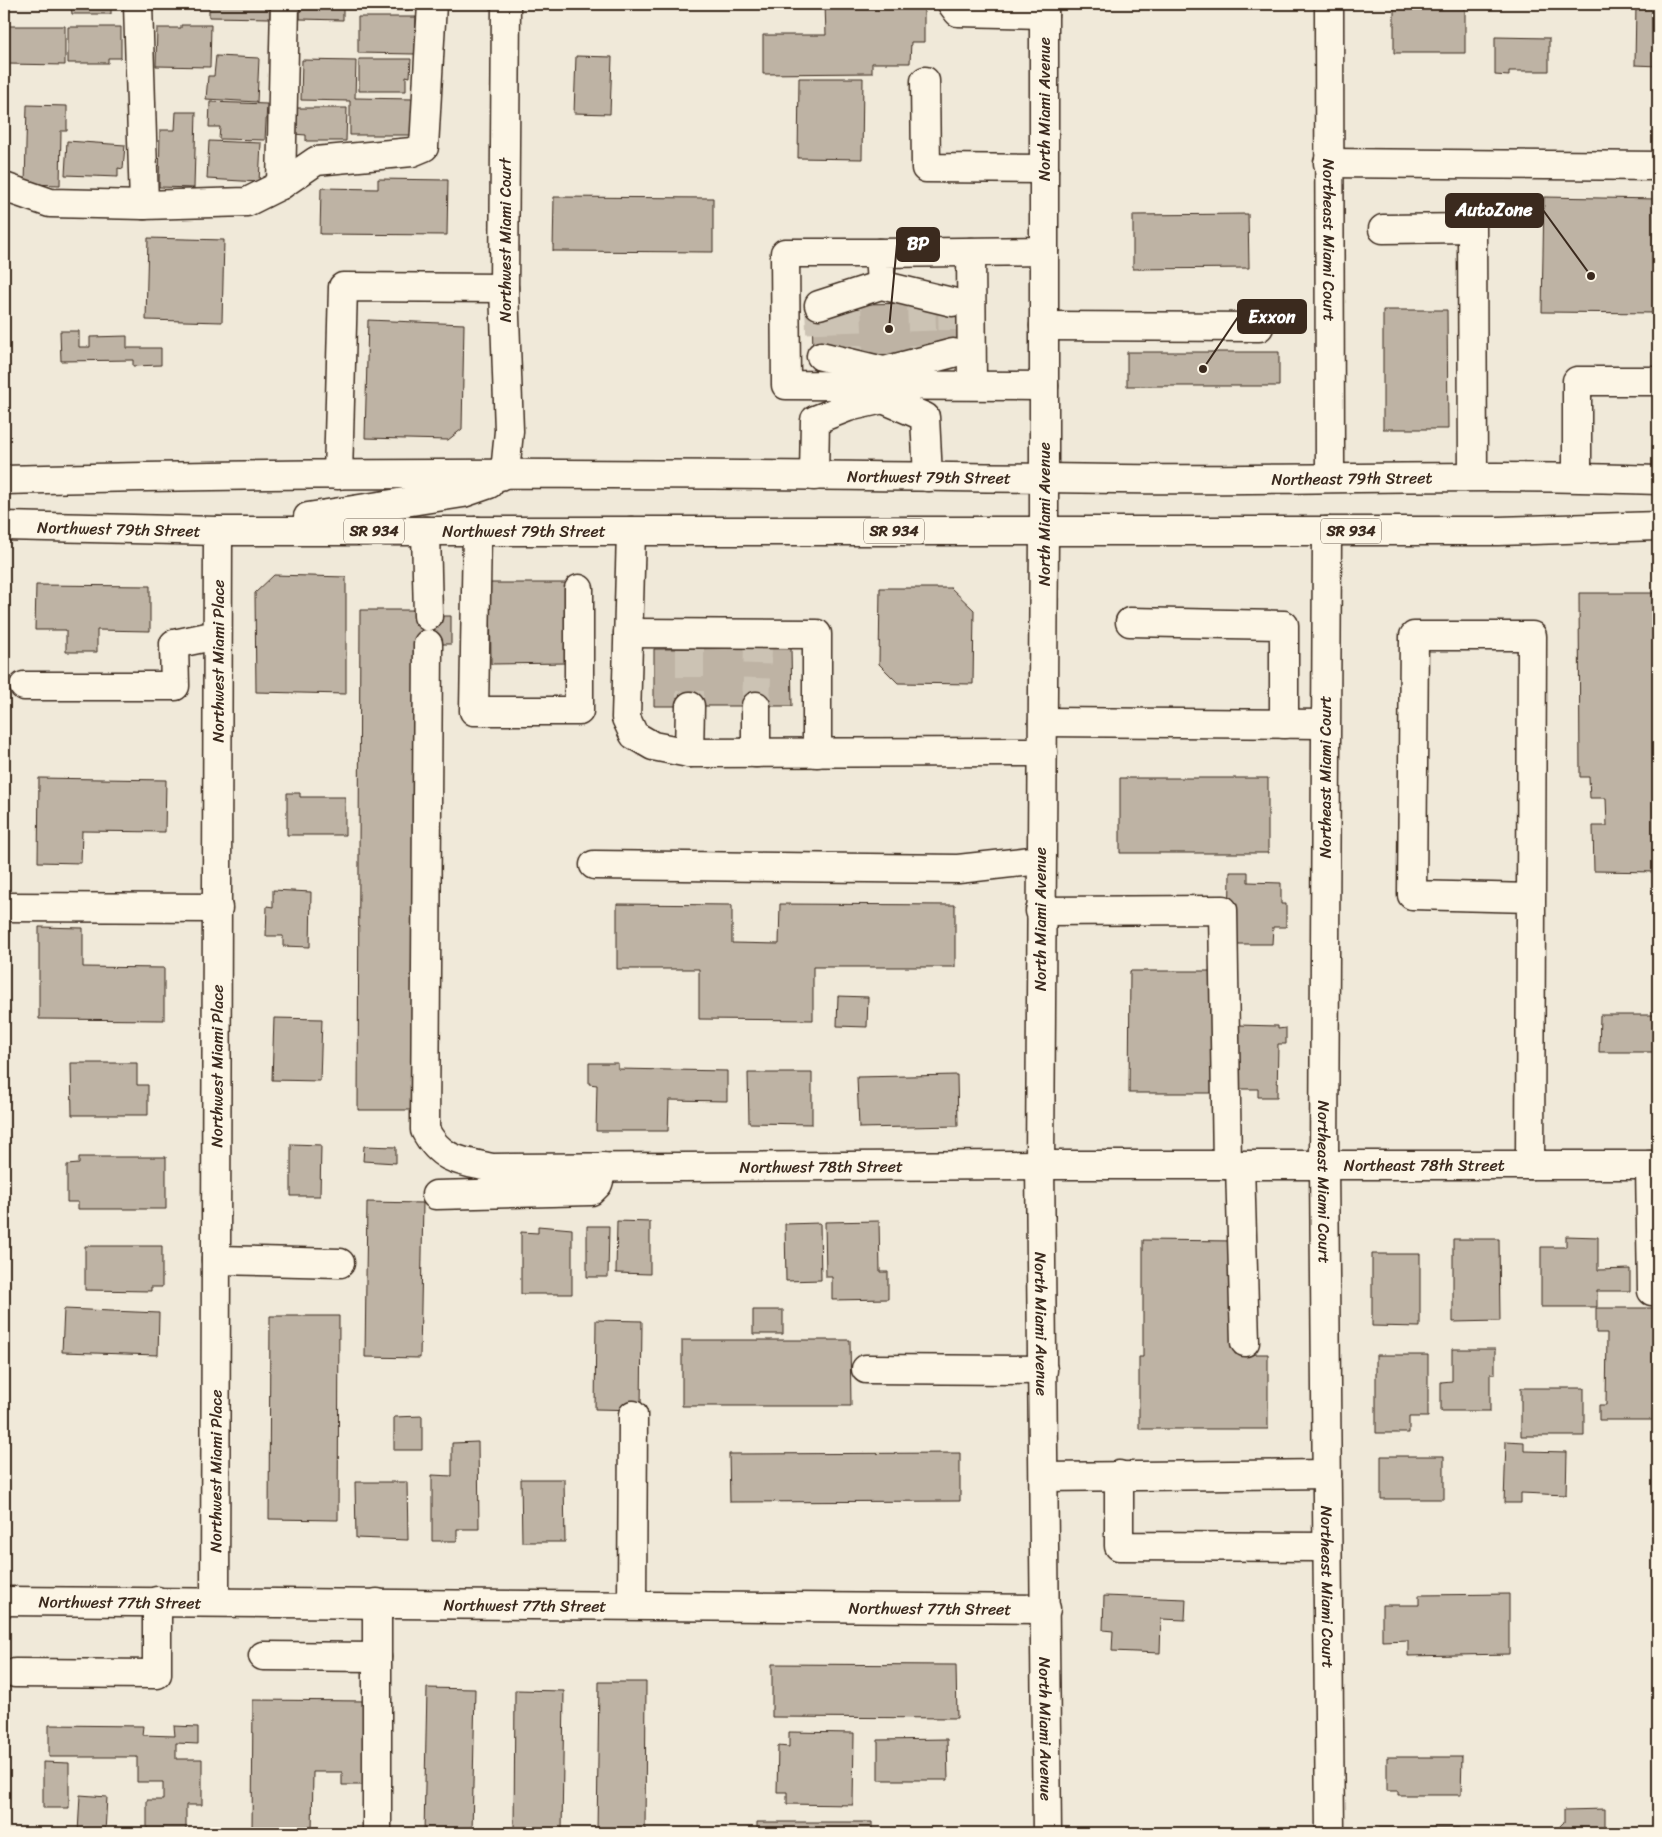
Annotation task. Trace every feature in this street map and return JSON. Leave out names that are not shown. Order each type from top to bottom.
[{"type":"main road","points":[[138,4],[144,205]]},
{"type":"main road","points":[[281,185],[285,4]]},
{"type":"main road","points":[[4,187],[50,203],[144,205],[247,202],[281,185],[316,161],[412,152],[424,147],[432,4]]},
{"type":"main road","name":"Northwest Miami Court","points":[[500,476],[506,462],[509,431],[504,288],[506,4]]},
{"type":"main road","points":[[952,4],[958,12],[1044,9]]},
{"type":"main road","name":"Northeast Miami Court","points":[[1329,4],[1330,476]]},
{"type":"main road","name":"North Miami Avenue","points":[[1044,9],[1044,722],[1040,860],[1040,1165],[1047,1833]]},
{"type":"main road","points":[[925,81],[926,168],[1044,169]]},
{"type":"main road","points":[[1328,163],[1658,166]]},
{"type":"main road","points":[[1383,228],[1472,228],[1473,476]]},
{"type":"main road","points":[[1044,251],[785,253],[786,385],[1044,386]]},
{"type":"main road","points":[[879,252],[881,285]]},
{"type":"main road","points":[[971,252],[972,386]]},
{"type":"main road","points":[[881,285],[921,303]]},
{"type":"main road","points":[[847,304],[881,285]]},
{"type":"main road","points":[[819,305],[881,285],[952,302]]},
{"type":"main road","points":[[338,475],[343,287],[504,288]]},
{"type":"main road","points":[[1044,326],[1260,327]]},
{"type":"main road","points":[[814,476],[814,420],[848,407],[884,385],[953,353]]},
{"type":"main road","points":[[884,385],[922,354]]},
{"type":"main road","points":[[849,355],[925,417],[928,477]]},
{"type":"main road","points":[[821,356],[884,385]]},
{"type":"main road","points":[[1576,476],[1577,381],[1658,381]]},
{"type":"main road","name":"Northwest 79th Street","points":[[4,480],[338,475],[1044,477]]},
{"type":"main road","points":[[218,531],[463,493],[479,488],[500,476]]},
{"type":"main road","name":"Northeast 79th Street","points":[[1044,477],[1576,476],[1658,480]]},
{"type":"main road","name":"Northwest 79th Street","points":[[4,526],[218,531],[1044,531]]},
{"type":"main road","name":"SR 934","points":[[1044,531],[1498,530],[1658,526]]},
{"type":"main road","name":"Northwest Miami Place","points":[[215,1602],[218,531]]},
{"type":"main road","points":[[426,531],[428,616]]},
{"type":"main road","points":[[477,531],[474,711],[579,711],[579,589]]},
{"type":"main road","points":[[631,531],[626,718],[634,735],[654,746],[689,753],[1043,752]]},
{"type":"main road","name":"Northeast Miami Court","points":[[1327,531],[1324,1165],[1330,1833]]},
{"type":"main road","points":[[1130,622],[1284,624],[1284,724]]},
{"type":"main road","points":[[628,633],[689,641],[758,641],[817,634],[817,753]]},
{"type":"main road","points":[[24,686],[175,686],[174,644],[217,635]]},
{"type":"main road","points":[[1530,898],[1412,895],[1414,636],[1532,636],[1530,1165]]},
{"type":"main road","name":"Northwest 78th Street","points":[[428,644],[425,1130],[433,1145],[450,1159],[493,1168],[1040,1165]]},
{"type":"main road","points":[[689,753],[690,706]]},
{"type":"main road","points":[[756,706],[756,753]]},
{"type":"main road","points":[[1044,722],[1325,724]]},
{"type":"main road","points":[[594,865],[958,869],[1040,860]]},
{"type":"main road","points":[[4,907],[218,908]]},
{"type":"main road","points":[[1040,911],[1223,910],[1233,1165],[1245,1342]]},
{"type":"main road","name":"Northeast 78th Street","points":[[1040,1165],[1654,1165]]},
{"type":"main road","points":[[1652,1291],[1654,1165]]},
{"type":"main road","points":[[436,1195],[591,1190],[598,1184],[603,1167]]},
{"type":"main road","points":[[216,1260],[340,1263]]},
{"type":"main road","points":[[866,1369],[1043,1370]]},
{"type":"main road","points":[[632,1605],[633,1415]]},
{"type":"main road","points":[[1044,1477],[1327,1474]]},
{"type":"main road","points":[[1119,1475],[1119,1546],[1327,1546]]},
{"type":"main road","name":"Northwest 77th Street","points":[[4,1601],[1046,1609]]},
{"type":"main road","points":[[15,1673],[157,1674],[157,1601]]},
{"type":"main road","points":[[377,1603],[377,1833]]},
{"type":"main road","points":[[263,1656],[377,1656]]},
{"type":"building","points":[[71,4],[111,4],[111,14],[72,14]]},
{"type":"building","points":[[209,4],[270,4],[270,18],[209,17]]},
{"type":"building","points":[[300,4],[351,4],[351,8],[343,8],[343,20],[300,19]]},
{"type":"building","points":[[362,4],[409,4],[409,10],[362,10]]},
{"type":"building","points":[[825,4],[924,4],[924,42],[911,42],[910,63],[872,63],[872,73],[763,74],[763,35],[826,35]]},
{"type":"building","points":[[1636,4],[1658,4],[1658,66],[1635,65]]},
{"type":"building","points":[[1394,7],[1465,7],[1465,53],[1394,53]]},
{"type":"building","points":[[358,17],[416,17],[415,54],[358,53]]},
{"type":"building","points":[[181,25],[211,25],[210,67],[156,66],[157,28],[181,28]]},
{"type":"building","points":[[8,26],[65,26],[65,65],[7,64]]},
{"type":"building","points":[[68,27],[121,27],[121,58],[108,58],[108,63],[68,63]]},
{"type":"building","points":[[1495,37],[1549,38],[1549,71],[1509,71],[1509,76],[1495,75]]},
{"type":"building","points":[[216,56],[259,58],[257,102],[206,99],[208,76],[214,76]]},
{"type":"building","points":[[576,56],[612,57],[610,114],[574,113]]},
{"type":"building","points":[[359,59],[411,59],[410,77],[406,76],[406,91],[359,91]]},
{"type":"building","points":[[302,60],[356,61],[355,98],[413,99],[413,135],[350,135],[350,101],[301,100]]},
{"type":"building","points":[[799,78],[863,78],[862,159],[798,158]]},
{"type":"building","points":[[210,102],[267,104],[265,140],[219,139],[220,127],[209,127]]},
{"type":"building","points":[[27,105],[67,106],[67,131],[61,131],[60,185],[25,184]]},
{"type":"building","points":[[293,108],[347,108],[346,141],[306,141],[306,135],[293,134]]},
{"type":"building","points":[[176,112],[196,112],[194,188],[159,187],[160,130],[175,130]]},
{"type":"building","points":[[67,141],[125,145],[123,169],[118,168],[118,177],[65,175]]},
{"type":"building","points":[[209,141],[261,143],[259,182],[207,179]]},
{"type":"building","points":[[378,179],[448,180],[447,235],[320,234],[321,188],[378,189]]},
{"type":"building","points":[[554,197],[713,198],[713,252],[553,251]]},
{"type":"building","points":[[1544,197],[1658,199],[1658,313],[1542,312]]},
{"type":"building","points":[[1248,214],[1249,268],[1133,269],[1133,215]]},
{"type":"building","points":[[4,238],[6,325],[4,325]]},
{"type":"building","points":[[148,238],[224,240],[222,322],[146,320]]},
{"type":"building","points":[[966,302],[967,353],[813,356],[812,305]]},
{"type":"building","points":[[1383,310],[1447,310],[1448,429],[1383,429]]},
{"type":"building","points":[[368,320],[464,324],[462,429],[448,440],[365,438]]},
{"type":"building","points":[[60,331],[79,331],[79,347],[90,347],[90,337],[127,336],[127,348],[161,348],[161,365],[133,366],[133,360],[61,361]]},
{"type":"building","points":[[1127,352],[1279,352],[1279,386],[1127,386]]},
{"type":"building","points":[[274,575],[346,577],[346,694],[256,692],[255,593]]},
{"type":"building","points":[[490,583],[567,583],[568,663],[491,664]]},
{"type":"building","points":[[36,585],[150,586],[150,631],[97,630],[97,652],[66,652],[66,630],[35,630]]},
{"type":"building","points":[[880,588],[951,588],[974,610],[973,684],[898,683],[879,664]]},
{"type":"building","points":[[1579,593],[1658,593],[1658,872],[1594,871],[1593,826],[1607,826],[1606,798],[1590,798],[1589,777],[1580,777]]},
{"type":"building","points":[[360,610],[418,610],[428,616],[451,616],[451,644],[420,644],[419,1110],[358,1110]]},
{"type":"building","points":[[791,648],[792,706],[654,706],[654,649]]},
{"type":"building","points":[[39,778],[166,780],[165,832],[82,831],[81,863],[38,862]]},
{"type":"building","points":[[1120,778],[1268,778],[1268,853],[1120,853]]},
{"type":"building","points":[[287,793],[300,793],[300,797],[345,797],[345,835],[287,835]]},
{"type":"building","points":[[1230,872],[1248,872],[1248,882],[1281,883],[1281,904],[1286,904],[1286,927],[1273,927],[1272,944],[1229,944]]},
{"type":"building","points":[[273,890],[311,892],[310,947],[283,946],[283,936],[266,936],[267,906],[273,907]]},
{"type":"building","points":[[617,904],[732,905],[732,943],[779,944],[780,904],[955,905],[955,967],[813,967],[813,1020],[699,1019],[699,969],[617,969]]},
{"type":"building","points":[[39,927],[83,928],[83,967],[164,968],[164,1020],[39,1019]]},
{"type":"building","points":[[1130,971],[1219,971],[1219,1093],[1129,1093]]},
{"type":"building","points":[[838,996],[868,997],[867,1027],[837,1026]]},
{"type":"building","points":[[1600,1015],[1658,1015],[1658,1052],[1599,1052]]},
{"type":"building","points":[[274,1018],[322,1019],[320,1081],[272,1080]]},
{"type":"building","points":[[1238,1025],[1286,1028],[1286,1044],[1278,1044],[1277,1097],[1258,1097],[1258,1089],[1238,1089]]},
{"type":"building","points":[[71,1063],[137,1063],[137,1085],[148,1085],[148,1115],[72,1115]]},
{"type":"building","points":[[589,1063],[618,1063],[618,1069],[727,1071],[727,1101],[669,1100],[668,1131],[596,1131],[597,1085],[589,1084]]},
{"type":"building","points":[[748,1073],[812,1073],[812,1124],[749,1123]]},
{"type":"building","points":[[957,1075],[958,1126],[859,1128],[857,1077]]},
{"type":"building","points":[[291,1144],[321,1145],[320,1196],[291,1196]]},
{"type":"building","points":[[364,1146],[396,1147],[396,1163],[363,1161]]},
{"type":"building","points":[[79,1157],[166,1157],[166,1209],[78,1209],[78,1202],[67,1202],[67,1165],[79,1164]]},
{"type":"building","points":[[367,1202],[423,1203],[420,1358],[365,1357]]},
{"type":"building","points":[[617,1221],[650,1222],[650,1274],[616,1273]]},
{"type":"building","points":[[879,1221],[880,1272],[888,1272],[888,1299],[832,1300],[832,1277],[826,1277],[825,1222]]},
{"type":"building","points":[[820,1223],[821,1280],[786,1281],[785,1224]]},
{"type":"building","points":[[538,1226],[572,1229],[572,1294],[521,1294],[521,1232],[538,1233]]},
{"type":"building","points":[[587,1226],[609,1226],[608,1277],[587,1277]]},
{"type":"building","points":[[1566,1236],[1598,1237],[1598,1270],[1630,1269],[1630,1291],[1597,1291],[1597,1307],[1541,1307],[1541,1247],[1566,1247]]},
{"type":"building","points":[[1453,1239],[1499,1239],[1500,1321],[1453,1322]]},
{"type":"building","points":[[1143,1240],[1236,1241],[1235,1354],[1268,1354],[1268,1429],[1139,1429],[1139,1357],[1143,1357]]},
{"type":"building","points":[[85,1246],[162,1246],[162,1287],[151,1287],[151,1291],[85,1290]]},
{"type":"building","points":[[1372,1254],[1420,1254],[1420,1327],[1372,1326]]},
{"type":"building","points":[[1596,1308],[1658,1308],[1658,1420],[1599,1420],[1599,1405],[1606,1405],[1607,1333],[1596,1333]]},
{"type":"building","points":[[64,1309],[159,1313],[158,1355],[62,1352]]},
{"type":"building","points":[[753,1310],[783,1310],[783,1334],[753,1334]]},
{"type":"building","points":[[270,1316],[339,1316],[338,1520],[269,1519]]},
{"type":"building","points":[[596,1320],[642,1321],[641,1410],[595,1409]]},
{"type":"building","points":[[682,1340],[850,1340],[851,1406],[682,1406]]},
{"type":"building","points":[[1452,1349],[1495,1349],[1495,1374],[1490,1374],[1490,1411],[1441,1411],[1441,1382],[1452,1381]]},
{"type":"building","points":[[1376,1355],[1428,1355],[1428,1417],[1409,1417],[1409,1433],[1376,1433]]},
{"type":"building","points":[[1521,1388],[1584,1388],[1584,1436],[1521,1436]]},
{"type":"building","points":[[422,1416],[422,1450],[394,1450],[394,1417]]},
{"type":"building","points":[[1506,1441],[1524,1442],[1524,1451],[1567,1452],[1566,1495],[1521,1493],[1521,1503],[1504,1503]]},
{"type":"building","points":[[478,1442],[479,1529],[457,1529],[457,1541],[432,1541],[432,1475],[452,1476],[452,1443]]},
{"type":"building","points":[[960,1453],[960,1501],[730,1502],[729,1454]]},
{"type":"building","points":[[1381,1456],[1444,1456],[1444,1499],[1381,1499]]},
{"type":"building","points":[[521,1479],[564,1479],[565,1542],[522,1542]]},
{"type":"building","points":[[355,1482],[407,1482],[408,1540],[356,1538]]},
{"type":"building","points":[[1509,1594],[1509,1654],[1408,1656],[1408,1640],[1382,1641],[1382,1605],[1419,1605],[1419,1595]]},
{"type":"building","points":[[1104,1596],[1186,1599],[1185,1620],[1161,1619],[1160,1653],[1112,1651],[1113,1631],[1103,1630]]},
{"type":"building","points":[[772,1664],[956,1665],[957,1718],[772,1717]]},
{"type":"building","points":[[599,1682],[646,1682],[645,1833],[597,1833]]},
{"type":"building","points":[[427,1688],[475,1689],[472,1833],[424,1833]]},
{"type":"building","points":[[515,1690],[564,1691],[562,1833],[514,1833]]},
{"type":"building","points":[[253,1700],[368,1701],[368,1785],[342,1785],[342,1772],[313,1772],[312,1833],[252,1833]]},
{"type":"building","points":[[49,1725],[143,1726],[142,1735],[175,1736],[174,1726],[198,1727],[198,1744],[176,1743],[176,1759],[202,1759],[202,1805],[186,1805],[186,1833],[147,1833],[147,1800],[163,1800],[163,1782],[137,1782],[137,1757],[49,1757]]},
{"type":"building","points":[[789,1732],[854,1733],[853,1805],[787,1804],[787,1792],[777,1792],[778,1746],[789,1747]]},
{"type":"building","points":[[947,1739],[948,1780],[878,1780],[878,1740]]},
{"type":"building","points":[[1387,1757],[1462,1757],[1461,1795],[1398,1795],[1398,1791],[1387,1791]]},
{"type":"building","points":[[43,1762],[69,1763],[69,1808],[43,1808]]},
{"type":"building","points":[[80,1795],[107,1797],[105,1833],[78,1833]]},
{"type":"building","points":[[1605,1809],[1605,1833],[1553,1833],[1564,1822],[1564,1810]]},
{"type":"building","points":[[757,1822],[872,1822],[872,1833],[757,1833]]},
{"type":"building","points":[[1379,1828],[1460,1828],[1460,1833],[1379,1833]]},
{"type":"tunnel","points":[[952,302],[953,353]]},
{"type":"tunnel","points":[[921,303],[923,354]]},
{"type":"tunnel","points":[[847,304],[849,355]]},
{"type":"tunnel","points":[[819,305],[821,356]]},
{"type":"tunnel","points":[[756,706],[758,648]]},
{"type":"tunnel","points":[[690,649],[690,706]]},
{"type":"place","name":"AutoZone","points":[[1591,276]]},
{"type":"place","name":"BP","points":[[889,329]]},
{"type":"place","name":"Exxon","points":[[1203,369]]}]
